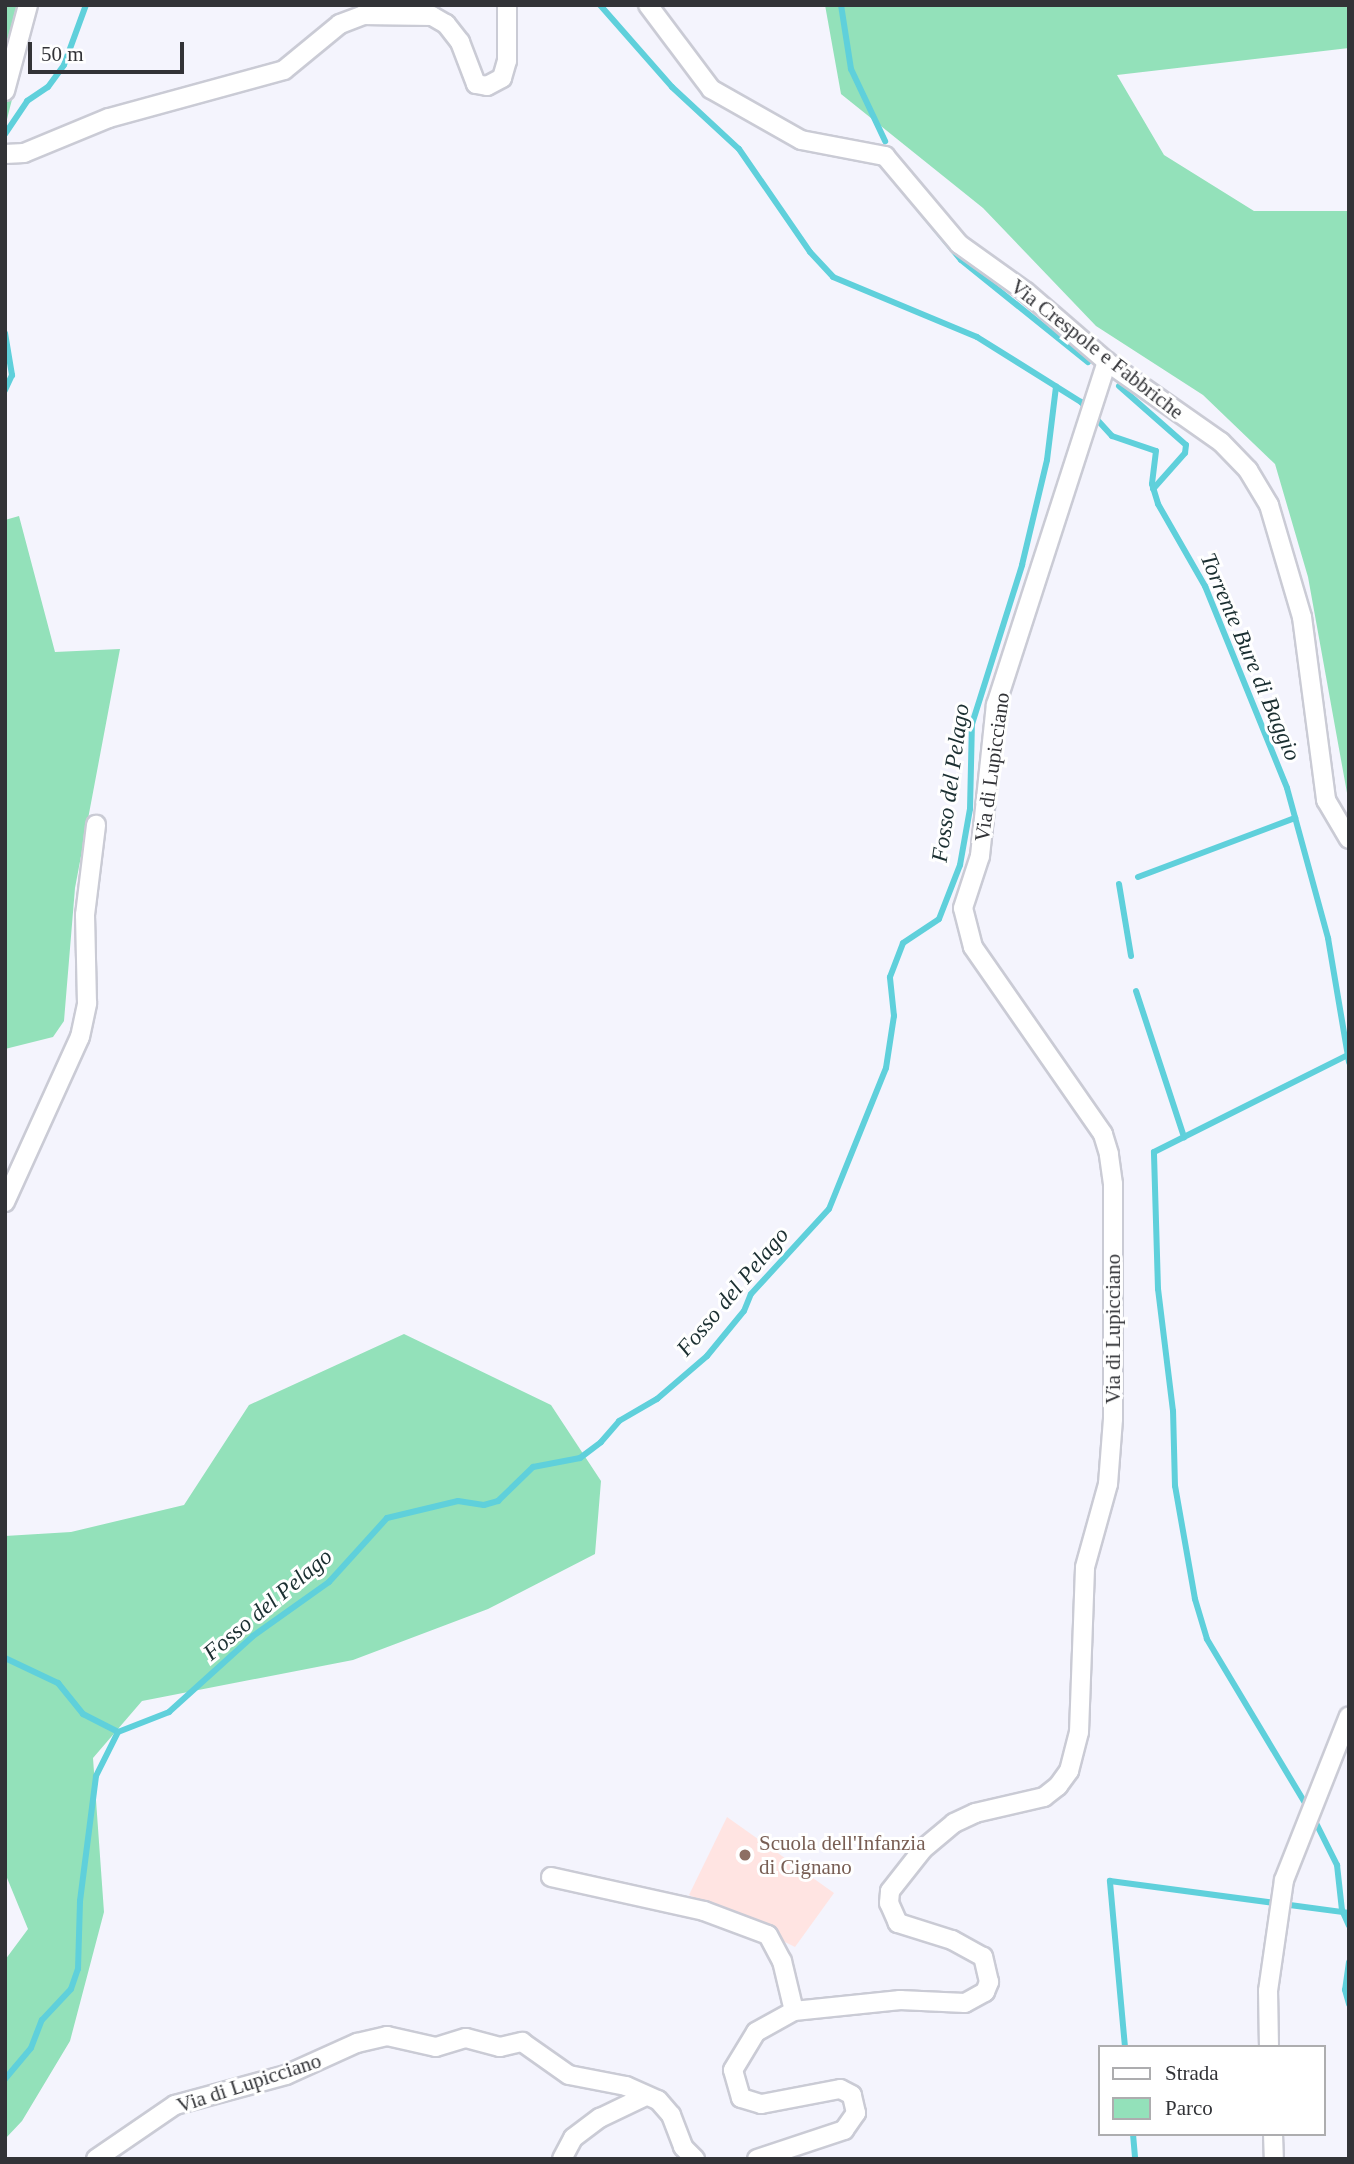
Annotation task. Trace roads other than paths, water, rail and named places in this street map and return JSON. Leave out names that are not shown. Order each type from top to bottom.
[{"type":"street","points":[[5,91],[28,5]]},
{"type":"street","points":[[5,154],[24,153],[109,118],[284,70],[340,24],[363,15],[432,16],[446,24],[460,43],[477,84],[487,86],[502,78],[505,70],[510,35],[507,5]]},
{"type":"street","name":"Via Crespole e Fabbriche","points":[[648,5],[711,89],[802,140],[885,156],[959,244],[1026,292],[1107,362],[1221,442],[1260,486],[1301,617],[1326,800],[1349,839]]},
{"type":"street","name":"Via di Lupicciano","points":[[757,2159],[844,2130],[856,2113],[852,2095],[840,2089],[761,2104],[741,2098],[734,2086],[738,2055],[756,2032],[794,2011],[900,2000],[965,2003],[985,1992],[989,1982],[983,1956],[952,1940],[898,1923],[889,1903],[890,1891],[923,1849],[954,1823],[975,1813],[1037,1799],[1058,1786],[1069,1771],[1079,1732],[1085,1567],[1108,1484],[1113,1419],[1111,1164],[1103,1134],[973,947],[963,908],[980,856],[996,705],[1107,362]]},
{"type":"street","points":[[5,1202],[80,1037],[87,1003],[85,915],[96,824]]},
{"type":"street","points":[[1269,2045],[1268,1991],[1284,1880],[1347,1721]]},
{"type":"street","points":[[551,1877],[704,1911],[768,1935],[782,1961],[794,2011]]},
{"type":"street","name":"Via di Lupicciano","points":[[96,2159],[175,2105],[286,2075],[371,2038],[387,2036],[436,2047],[466,2038],[500,2047],[522,2042],[569,2075],[626,2086],[666,2107],[683,2147],[695,2159]]},
{"type":"street","points":[[562,2159],[573,2138],[600,2118],[646,2096]]},
{"type":"street","points":[[1273,2136],[1274,2159]]},
{"type":"waterway","points":[[5,134],[27,101],[48,87],[64,65],[86,5]]},
{"type":"waterway","name":"Torrente Bure di Baggio","points":[[600,5],[672,87],[739,149],[810,252],[833,277],[977,337],[1081,402],[1112,436],[1156,451],[1152,484],[1158,504],[1205,586],[1287,788],[1328,938],[1349,1062]]},
{"type":"waterway","points":[[841,5],[851,69],[885,141]]},
{"type":"waterway","points":[[919,209],[961,260],[1088,362]]},
{"type":"waterway","points":[[5,333],[12,375],[5,390]]},
{"type":"waterway","points":[[1119,386],[1186,445],[1185,453],[1153,489]]},
{"type":"waterway","name":"Fosso del Pelago","points":[[5,2079],[31,2048],[42,2020],[71,1989],[78,1969],[80,1901],[96,1776],[118,1732],[169,1712],[253,1636],[329,1582],[387,1518],[458,1501],[484,1505],[498,1501],[533,1467],[580,1458],[601,1442],[619,1421],[657,1399],[707,1356],[744,1311],[751,1294],[829,1209],[886,1068],[894,1016],[890,977],[903,943],[939,919],[960,865],[970,809],[972,724],[1022,565],[1047,460],[1056,387]]},
{"type":"waterway","points":[[1138,877],[1295,818]]},
{"type":"waterway","points":[[1119,884],[1131,956]]},
{"type":"waterway","points":[[1136,991],[1184,1137]]},
{"type":"waterway","points":[[1308,1808],[1207,1639],[1195,1599],[1175,1486],[1173,1411],[1158,1289],[1154,1152],[1348,1055]]},
{"type":"waterway","points":[[5,1658],[58,1683],[83,1714],[118,1732]]},
{"type":"waterway","points":[[1313,1817],[1337,1865],[1342,1910],[1349,1926]]},
{"type":"waterway","points":[[1125,2045],[1110,1881],[1349,1913]]},
{"type":"waterway","name":"Torrente Bure di Baggio","points":[[1349,1962],[1345,1990],[1349,2004]]},
{"type":"waterway","points":[[1133,2136],[1135,2159]]},
{"type":"place","name":"Scuola dell'Infanzia di Cignano","points":[[745,1855]]}]
